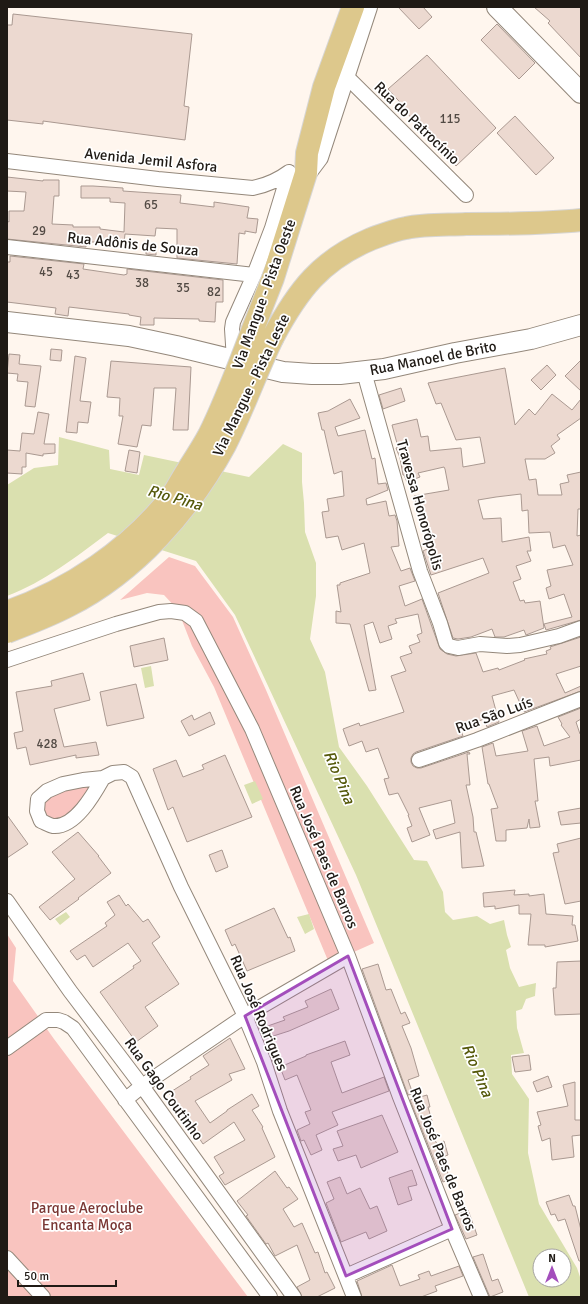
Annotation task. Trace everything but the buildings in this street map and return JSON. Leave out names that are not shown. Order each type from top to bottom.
[{"type":"main road","name":"Via Mangue - Pista Oeste","points":[[7,612],[30,604],[68,585],[112,556],[143,528],[171,497],[208,436],[226,400],[273,278],[324,87],[349,13]]},
{"type":"main road","name":"Via Mangue - Pista Leste","points":[[7,632],[44,618],[70,605],[100,586],[151,544],[174,520],[199,488],[225,444],[273,337],[287,310],[308,282],[338,256],[355,246],[380,235],[406,228],[438,225],[581,220]]},
{"type":"street","points":[[234,360],[232,329],[236,313],[254,275],[272,228],[299,177],[318,157],[367,7]]},
{"type":"street","points":[[497,7],[581,93]]},
{"type":"street","name":"Rua do Patrocínio","points":[[344,74],[466,195]]},
{"type":"street","name":"Avenida Jemil Asfora","points":[[7,161],[158,179],[253,188],[268,185],[280,179],[299,177]]},
{"type":"street","name":"Rua Adônis de Souza","points":[[7,247],[254,275]]},
{"type":"street","name":"Rua Manoel de Brito","points":[[7,322],[129,336],[283,372],[312,374],[340,374],[384,369],[455,353],[531,339],[581,325]]},
{"type":"street","name":"Travessa Honorópolis","points":[[364,372],[420,571],[440,623],[444,638],[449,646],[458,648],[480,644],[507,646],[520,645],[559,636],[581,628]]},
{"type":"street","name":"Rua José Paes de Barros","points":[[7,660],[116,624],[159,612],[171,611],[185,613],[196,621],[252,729],[348,956],[400,1097],[452,1229],[481,1297]]},
{"type":"street","name":"Rua São Luís","points":[[419,760],[477,740],[581,699]]},
{"type":"street","name":"Rua José Rodrigues","points":[[103,778],[87,804],[64,824],[53,826],[41,820],[37,811],[38,799],[47,791],[63,784],[103,778],[124,772],[132,777],[181,887],[245,1016],[264,1062],[280,1111],[354,1297]]},
{"type":"street","name":"Rua Gago Coutinho","points":[[7,902],[70,991],[142,1086],[294,1297]]},
{"type":"street","points":[[125,1100],[142,1086],[245,1016],[348,956]]},
{"type":"street","points":[[7,1048],[46,1020],[52,1019],[64,1022],[73,1028],[270,1297]]},
{"type":"street","points":[[346,1276],[452,1229]]},
{"type":"street","points":[[7,1258],[43,1297]]},
{"type":"highlighted area","points":[[348,956],[452,1229],[346,1276],[245,1016]]},
{"type":"green space","points":[[169,557],[195,566],[233,617],[266,690],[374,943],[329,963],[214,687],[192,646],[178,610],[164,595],[147,593],[120,600]]},
{"type":"green space","points":[[98,782],[60,823],[41,813],[48,794]]},
{"type":"green space","name":"Parque Aeroclube Encanta Moça","points":[[7,934],[16,948],[13,981],[54,1039],[248,1297],[7,1297]]},
{"type":"water","name":"Rio Pina","points":[[59,437],[109,450],[110,469],[139,475],[144,455],[249,477],[283,444],[302,453],[305,532],[316,563],[316,596],[310,639],[325,672],[339,747],[367,786],[414,860],[427,861],[443,892],[445,912],[453,920],[477,916],[490,924],[504,920],[511,947],[506,950],[510,968],[519,987],[536,983],[535,996],[526,999],[522,1009],[516,1011],[517,1028],[524,1053],[511,1055],[512,1074],[529,1099],[528,1153],[539,1204],[565,1248],[532,1248],[532,1288],[572,1288],[572,1260],[581,1280],[581,1297],[529,1297],[356,875],[235,615],[196,561],[108,533],[72,560],[47,576],[34,584],[7,596],[7,485],[34,468],[58,465]]},
{"type":"water","points":[[151,666],[154,686],[145,688],[141,668]]},
{"type":"water","points":[[255,781],[263,799],[252,804],[244,785]]},
{"type":"water","points":[[66,912],[70,917],[60,925],[55,919]]},
{"type":"water","points":[[309,914],[314,929],[305,934],[297,917]]}]
